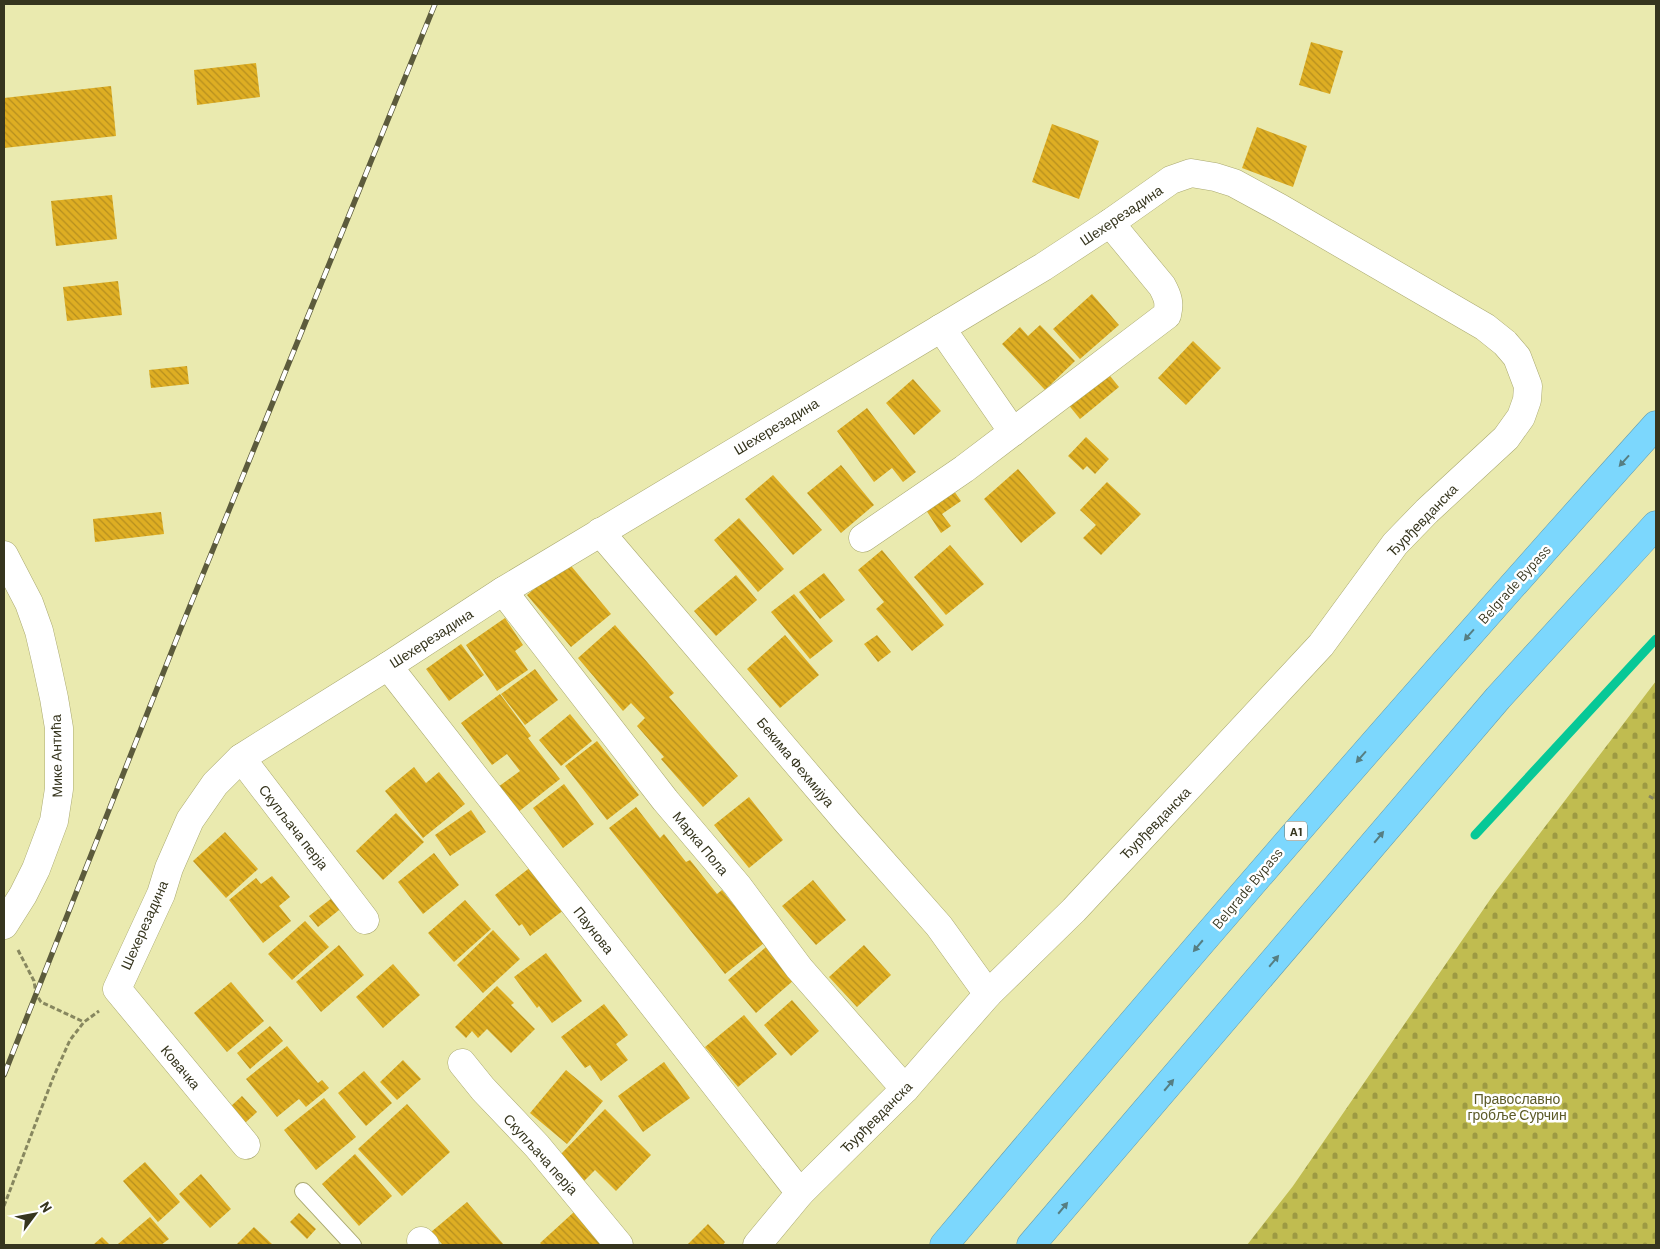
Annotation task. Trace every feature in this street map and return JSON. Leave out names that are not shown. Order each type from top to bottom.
[{"type":"highway","name":"Belgrade Bypass","points":[[944,1245],[1292,836],[1656,425]]},
{"type":"highway","points":[[1032,1245],[1498,698],[1656,525]]},
{"type":"street","name":"Шехерезадина","points":[[116,989],[161,894],[169,868],[190,820],[214,784],[241,758],[503,591],[1043,267],[1171,180],[1191,173],[1215,177],[1234,183],[1280,208],[1486,327],[1517,357],[1528,386]]},
{"type":"street","points":[[863,538],[964,469],[1167,315],[1168,298],[1162,286],[1110,223]]},
{"type":"street","points":[[941,328],[1013,432]]},
{"type":"street","name":"Ђурђевданска","points":[[757,1245],[800,1193],[905,1089],[988,994],[1074,910],[1321,645],[1395,544],[1427,511],[1506,438],[1521,417],[1527,400],[1528,386]]},
{"type":"street","name":"Бекима Фехмијуа","points":[[600,532],[938,926],[988,994]]},
{"type":"street","name":"Мике Антића","points":[[4,555],[29,603],[39,631],[59,728],[59,789],[54,821],[9,934]]},
{"type":"street","name":"Марка Пола","points":[[503,591],[665,800],[737,885],[798,968],[905,1089]]},
{"type":"street","name":"Паунова","points":[[388,666],[800,1193]]},
{"type":"street","name":"Скупљача перја","points":[[241,758],[365,920]]},
{"type":"street","name":"Ковачка","points":[[116,989],[246,1145]]},
{"type":"street","name":"Скупљача перја","points":[[462,1063],[483,1089],[537,1146],[619,1245]]},
{"type":"lane","points":[[304,1190],[353,1245]]},
{"type":"path","points":[[1649,796],[1656,800]]},
{"type":"path","points":[[4,1206],[49,1087],[70,1040],[84,1022],[41,1002],[36,994],[34,981],[9,934]]},
{"type":"green space","name":"Православно гробље Сурчин","points":[[1656,681],[1656,1245],[1247,1245],[1293,1186],[1496,891]]},
{"type":"building","points":[[1311,42],[1343,51],[1330,94],[1299,85]]},
{"type":"building","points":[[256,63],[260,97],[197,105],[194,70]]},
{"type":"building","points":[[111,86],[116,136],[4,148],[4,98]]},
{"type":"building","points":[[1052,124],[1099,141],[1079,199],[1032,182]]},
{"type":"building","points":[[1257,127],[1307,146],[1293,187],[1242,168]]},
{"type":"building","points":[[112,195],[117,239],[56,246],[51,201]]},
{"type":"building","points":[[118,281],[122,315],[67,321],[63,287]]},
{"type":"building","points":[[1092,294],[1119,325],[1080,359],[1053,329]]},
{"type":"building","points":[[1040,325],[1075,361],[1045,390],[1002,344],[1020,327],[1028,336]]},
{"type":"building","points":[[1193,341],[1221,368],[1186,405],[1158,378]]},
{"type":"building","points":[[187,366],[189,384],[151,388],[149,370]]},
{"type":"building","points":[[1106,371],[1119,387],[1080,419],[1067,403]]},
{"type":"building","points":[[913,379],[941,411],[914,435],[886,403]]},
{"type":"building","points":[[867,408],[916,472],[903,482],[892,468],[874,482],[837,431]]},
{"type":"building","points":[[1086,437],[1109,459],[1095,474],[1087,466],[1083,470],[1068,456]]},
{"type":"building","points":[[841,465],[874,505],[841,533],[807,493]]},
{"type":"building","points":[[1018,469],[1056,513],[1021,543],[984,499]]},
{"type":"building","points":[[773,475],[822,530],[793,555],[745,499]]},
{"type":"building","points":[[1107,482],[1141,514],[1101,555],[1083,538],[1096,525],[1080,510]]},
{"type":"building","points":[[954,491],[961,501],[942,514],[951,526],[941,533],[926,510]]},
{"type":"building","points":[[161,512],[164,534],[95,542],[93,519]]},
{"type":"building","points":[[739,518],[784,569],[758,592],[714,540]]},
{"type":"building","points":[[950,545],[984,584],[946,615],[914,577]]},
{"type":"building","points":[[882,550],[944,625],[912,651],[876,609],[884,602],[858,570]]},
{"type":"building","points":[[567,561],[611,614],[571,647],[527,595]]},
{"type":"building","points":[[824,573],[845,600],[820,619],[799,592]]},
{"type":"building","points":[[736,575],[757,600],[716,636],[694,611]]},
{"type":"building","points":[[794,594],[833,641],[810,659],[771,612]]},
{"type":"building","points":[[505,618],[523,645],[515,651],[528,670],[497,691],[466,645]]},
{"type":"building","points":[[615,625],[674,693],[669,697],[738,776],[703,807],[661,759],[664,757],[637,726],[645,718],[631,703],[623,711],[578,658]]},
{"type":"building","points":[[785,635],[819,675],[780,708],[747,669]]},
{"type":"building","points":[[877,635],[891,652],[878,662],[864,644]]},
{"type":"building","points":[[461,644],[484,675],[449,701],[426,669]]},
{"type":"building","points":[[535,669],[558,700],[525,725],[501,694]]},
{"type":"building","points":[[500,694],[531,736],[528,738],[560,779],[517,813],[498,787],[520,771],[507,754],[492,765],[461,723]]},
{"type":"building","points":[[570,714],[592,741],[561,766],[539,740]]},
{"type":"building","points":[[597,741],[639,795],[607,820],[565,766]]},
{"type":"building","points":[[414,767],[426,783],[439,772],[465,804],[423,838],[385,791]]},
{"type":"building","points":[[564,784],[594,824],[563,848],[533,808]]},
{"type":"building","points":[[749,797],[783,840],[749,868],[714,825]]},
{"type":"building","points":[[636,807],[660,838],[664,834],[686,862],[690,860],[717,894],[722,890],[764,943],[725,974],[609,828]]},
{"type":"building","points":[[471,810],[486,832],[450,856],[435,835]]},
{"type":"building","points":[[396,813],[424,842],[383,880],[356,851]]},
{"type":"building","points":[[225,832],[258,869],[226,898],[193,861]]},
{"type":"building","points":[[434,853],[459,885],[423,914],[398,882]]},
{"type":"building","points":[[532,866],[565,909],[530,936],[522,924],[519,926],[495,895]]},
{"type":"building","points":[[272,876],[290,897],[279,906],[291,921],[263,943],[229,900],[256,878],[261,884]]},
{"type":"building","points":[[813,880],[846,920],[816,945],[782,906]]},
{"type":"building","points":[[341,891],[349,902],[318,927],[309,916]]},
{"type":"building","points":[[465,900],[491,929],[454,962],[428,933]]},
{"type":"building","points":[[305,921],[329,947],[292,980],[268,954]]},
{"type":"building","points":[[493,930],[520,959],[483,993],[457,965]]},
{"type":"building","points":[[339,945],[364,975],[321,1012],[296,982]]},
{"type":"building","points":[[864,945],[891,975],[857,1007],[829,977]]},
{"type":"building","points":[[766,947],[794,980],[756,1013],[728,980]]},
{"type":"building","points":[[546,953],[582,1001],[552,1023],[539,1006],[537,1008],[514,977]]},
{"type":"building","points":[[393,964],[420,995],[383,1028],[356,997]]},
{"type":"building","points":[[231,982],[264,1021],[227,1052],[194,1013]]},
{"type":"building","points":[[497,986],[514,1003],[511,1005],[535,1029],[511,1053],[487,1029],[478,1038],[472,1031],[466,1038],[455,1027]]},
{"type":"building","points":[[792,1000],[819,1031],[791,1056],[764,1025]]},
{"type":"building","points":[[604,1004],[628,1035],[616,1044],[628,1060],[601,1081],[590,1065],[585,1068],[561,1037]]},
{"type":"building","points":[[744,1015],[777,1054],[738,1087],[705,1047]]},
{"type":"building","points":[[270,1026],[283,1041],[250,1069],[237,1053]]},
{"type":"building","points":[[287,1046],[318,1083],[322,1080],[329,1088],[306,1107],[299,1099],[277,1117],[246,1079]]},
{"type":"building","points":[[403,1060],[421,1079],[397,1100],[380,1082]]},
{"type":"building","points":[[664,1062],[690,1098],[643,1132],[618,1096]]},
{"type":"building","points":[[566,1070],[603,1101],[567,1144],[530,1113]]},
{"type":"building","points":[[364,1071],[392,1103],[366,1126],[338,1093]]},
{"type":"building","points":[[242,1096],[257,1112],[245,1123],[230,1107]]},
{"type":"building","points":[[324,1098],[356,1137],[316,1170],[284,1130]]},
{"type":"building","points":[[407,1104],[450,1152],[402,1196],[358,1149]]},
{"type":"building","points":[[605,1109],[651,1155],[616,1191],[595,1170],[584,1181],[559,1156]]},
{"type":"building","points":[[355,1154],[392,1196],[359,1226],[322,1184]]},
{"type":"building","points":[[145,1162],[180,1202],[158,1222],[123,1181]]},
{"type":"building","points":[[201,1174],[231,1209],[210,1228],[179,1194]]},
{"type":"building","points":[[467,1202],[504,1245],[443,1245],[431,1232]]},
{"type":"building","points":[[574,1212],[603,1245],[542,1245],[540,1243]]},
{"type":"building","points":[[299,1213],[316,1229],[307,1239],[290,1222]]},
{"type":"building","points":[[150,1217],[169,1239],[161,1245],[118,1244]]},
{"type":"building","points":[[708,1224],[725,1242],[723,1245],[687,1245]]},
{"type":"building","points":[[254,1227],[273,1245],[236,1245]]},
{"type":"building","points":[[102,1237],[110,1245],[93,1245]]},
{"type":"waterway","points":[[1475,835],[1656,639]]},
{"type":"railway","points":[[4,1075],[181,628],[435,4]]}]
